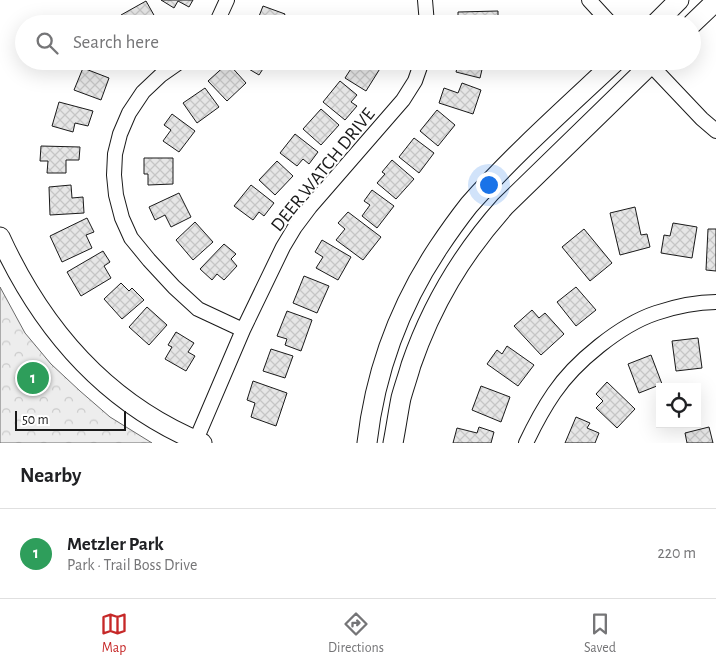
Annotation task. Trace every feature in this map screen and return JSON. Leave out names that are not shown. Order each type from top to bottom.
[{"type":"street","points":[[220,15],[227,0]]},
{"type":"street","points":[[424,0],[426,15]]},
{"type":"street","points":[[589,0],[603,15]]},
{"type":"street","points":[[664,15],[679,0]]},
{"type":"street","points":[[701,15],[716,1]]},
{"type":"street","points":[[168,70],[143,92],[129,113],[120,134],[115,154],[114,175],[116,195],[122,218],[131,238],[174,287],[198,309],[243,330]]},
{"type":"street","name":"DEER WATCH DRIVE","points":[[199,442],[243,330],[282,247],[310,207],[403,100],[415,81],[419,70]]},
{"type":"street","points":[[367,443],[369,422],[381,369],[390,344],[413,290],[441,243],[450,229],[486,187],[607,70]]},
{"type":"street","points":[[393,443],[402,396],[416,350],[438,300],[453,274],[486,228],[505,206],[643,70]]},
{"type":"street","points":[[658,70],[702,119],[716,131]]},
{"type":"street","points":[[0,237],[14,267],[32,296],[76,356],[134,406],[165,426],[199,442]]},
{"type":"street","points":[[526,443],[537,420],[555,391],[578,365],[605,340],[655,313],[684,306],[716,302]]},
{"type":"green space","points":[[0,287],[25,333],[51,364],[110,417],[152,443],[0,443]]},
{"type":"building","points":[[161,0],[193,0],[189,7],[178,1],[174,8]]},
{"type":"building","points":[[146,1],[154,15],[121,15]]},
{"type":"building","points":[[263,6],[285,14],[285,15],[260,15]]},
{"type":"building","points":[[498,11],[498,15],[458,15],[458,12]]},
{"type":"building","points":[[82,70],[88,70],[109,78],[101,100],[74,90]]},
{"type":"building","points":[[220,70],[234,70],[246,83],[227,101],[208,81]]},
{"type":"building","points":[[250,70],[262,70],[259,75]]},
{"type":"building","points":[[350,70],[379,70],[366,91],[345,78]]},
{"type":"building","points":[[457,70],[482,70],[480,78],[456,72]]},
{"type":"building","points":[[340,81],[357,95],[351,102],[357,106],[345,120],[323,102]]},
{"type":"building","points":[[462,83],[481,90],[473,114],[439,103],[444,88],[458,93]]},
{"type":"building","points":[[205,88],[219,107],[197,123],[183,103]]},
{"type":"building","points":[[59,102],[93,111],[88,126],[75,123],[73,132],[52,126]]},
{"type":"building","points":[[321,109],[339,125],[321,145],[303,129]]},
{"type":"building","points":[[437,110],[455,125],[438,146],[420,131]]},
{"type":"building","points":[[172,114],[195,131],[179,152],[163,141],[171,130],[164,125]]},
{"type":"building","points":[[295,134],[318,152],[309,164],[303,159],[297,166],[280,153]]},
{"type":"building","points":[[414,138],[434,153],[419,173],[399,157]]},
{"type":"building","points":[[41,146],[80,147],[79,160],[66,160],[66,173],[47,173],[48,161],[40,161]]},
{"type":"building","points":[[144,158],[173,158],[173,184],[148,185],[148,174],[144,174]]},
{"type":"building","points":[[392,160],[414,179],[396,199],[377,183],[385,174],[382,172]]},
{"type":"building","points":[[277,161],[293,176],[275,195],[259,180]]},
{"type":"building","points":[[71,185],[72,198],[83,197],[84,213],[50,215],[49,187]]},
{"type":"building","points":[[251,185],[274,203],[264,216],[259,212],[253,220],[234,206]]},
{"type":"building","points":[[372,190],[394,206],[377,228],[362,216],[370,205],[364,201]]},
{"type":"building","points":[[179,193],[191,217],[171,227],[165,215],[155,220],[149,207]]},
{"type":"building","points":[[635,207],[641,235],[647,234],[650,247],[620,255],[610,213]]},
{"type":"building","points":[[348,212],[381,237],[363,260],[336,240],[345,229],[338,223]]},
{"type":"building","points":[[87,218],[94,232],[86,235],[92,248],[62,262],[50,236]]},
{"type":"building","points":[[195,222],[213,242],[193,260],[176,240]]},
{"type":"building","points":[[673,223],[697,227],[692,258],[661,253],[664,235],[670,236]]},
{"type":"building","points":[[584,229],[612,263],[590,281],[562,247]]},
{"type":"building","points":[[708,229],[716,229],[716,271],[706,270]]},
{"type":"building","points":[[322,240],[351,257],[338,280],[316,268],[323,257],[315,252]]},
{"type":"building","points":[[224,244],[236,254],[231,259],[237,266],[224,280],[217,274],[212,280],[200,269]]},
{"type":"building","points":[[103,251],[110,262],[104,266],[111,278],[81,296],[67,272]]},
{"type":"building","points":[[304,276],[329,286],[317,313],[293,303]]},
{"type":"building","points":[[121,283],[129,291],[132,288],[144,300],[122,319],[104,299]]},
{"type":"building","points":[[576,287],[596,310],[576,326],[557,302]]},
{"type":"building","points":[[147,307],[167,325],[149,345],[129,327]]},
{"type":"building","points":[[532,310],[539,318],[545,313],[564,334],[541,355],[514,326]]},
{"type":"building","points":[[287,311],[312,320],[301,351],[285,345],[287,339],[277,336]]},
{"type":"building","points":[[176,332],[194,343],[188,352],[195,356],[186,371],[165,359],[172,347],[168,345]]},
{"type":"building","points":[[698,338],[702,368],[676,371],[672,341]]},
{"type":"building","points":[[507,346],[534,365],[518,386],[487,364],[497,350],[502,354]]},
{"type":"building","points":[[271,349],[293,356],[285,378],[263,371]]},
{"type":"building","points":[[651,355],[662,383],[656,383],[656,386],[639,393],[628,364]]},
{"type":"building","points":[[253,381],[287,393],[276,426],[251,417],[255,403],[247,400]]},
{"type":"building","points":[[607,382],[635,409],[617,428],[596,408],[603,401],[596,394]]},
{"type":"building","points":[[481,386],[510,397],[501,422],[472,410]]},
{"type":"building","points":[[576,417],[590,423],[587,428],[599,433],[595,443],[565,443]]},
{"type":"building","points":[[479,427],[494,432],[491,443],[453,443],[457,428],[477,433]]},
{"type":"building","points":[[709,427],[713,443],[687,443],[685,433]]},
{"type":"place","name":"Metzler Park","points":[[33,378]]}]
